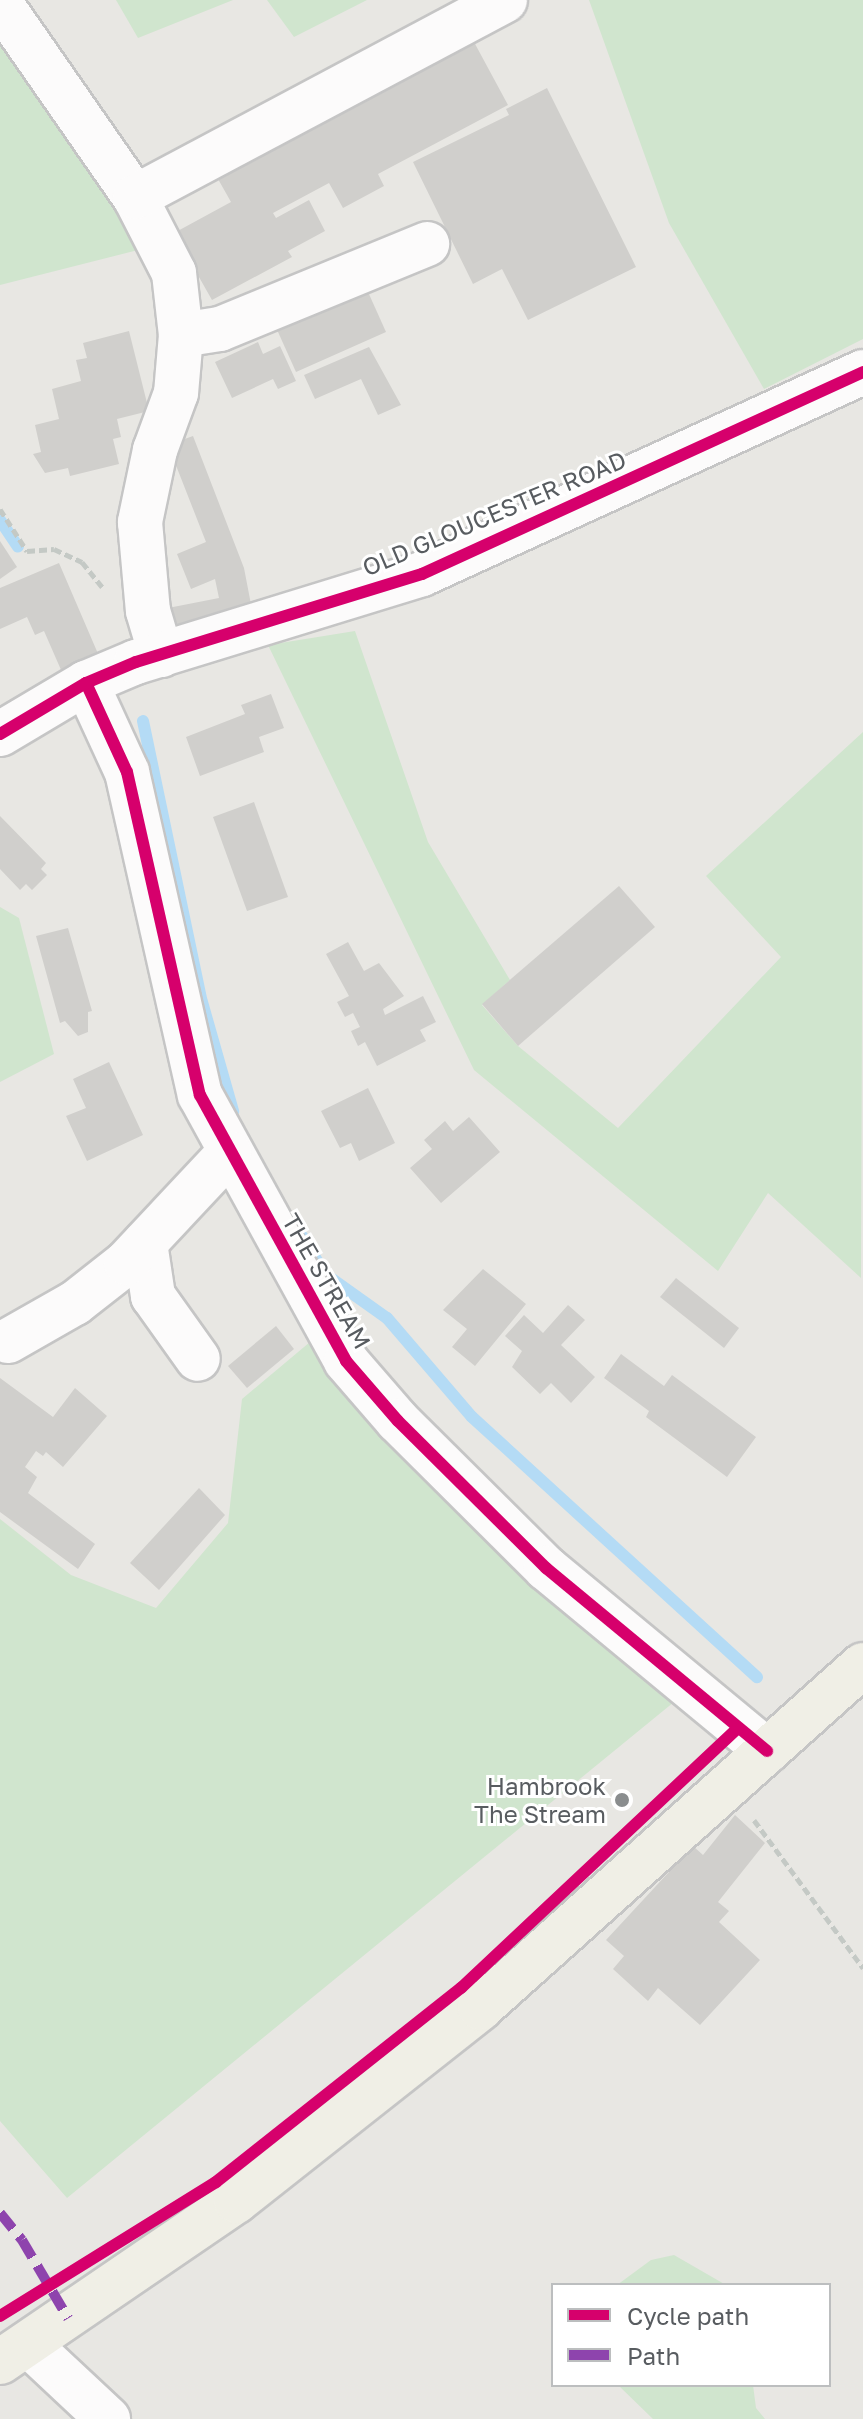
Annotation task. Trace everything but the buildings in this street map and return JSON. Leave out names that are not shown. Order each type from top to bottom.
[{"type":"main road","points":[[15,2354],[236,2201],[480,2008],[863,1665]]},
{"type":"street","points":[[135,197],[505,0]]},
{"type":"street","points":[[0,3],[135,197],[174,273],[181,335],[176,393],[155,450],[140,522],[148,611],[161,655]]},
{"type":"street","points":[[181,335],[220,329],[427,244]]},
{"type":"street","name":"OLD GLOUCESTER ROAD","points":[[0,734],[86,683],[161,655],[422,574],[863,372]]},
{"type":"street","name":"THE STREAM","points":[[86,683],[127,772],[200,1095],[229,1153],[346,1361],[398,1421],[546,1568],[767,1751]]},
{"type":"street","points":[[8,1341],[75,1303],[145,1243],[229,1153]]},
{"type":"street","points":[[145,1243],[153,1296],[198,1359]]},
{"type":"street","points":[[15,2354],[108,2419]]},
{"type":"path","points":[[0,509],[27,551],[54,549],[82,562],[106,592]]},
{"type":"path","points":[[729,1787],[863,1968]]},
{"type":"green space","points":[[116,0],[233,0],[138,38]]},
{"type":"green space","points":[[267,0],[367,0],[294,37]]},
{"type":"green space","points":[[589,0],[863,0],[863,339],[764,389],[669,223]]},
{"type":"green space","points":[[0,19],[114,205],[146,248],[0,285]]},
{"type":"green space","points":[[355,631],[428,842],[510,980],[482,1005],[518,1046],[618,1128],[781,957],[706,876],[863,732],[861,1278],[768,1193],[718,1271],[474,1070],[268,645]]},
{"type":"green space","points":[[0,907],[19,918],[54,1054],[0,1082]]},
{"type":"green space","points":[[310,1342],[361,1399],[685,1693],[67,2198],[0,2121],[0,1519],[71,1575],[156,1608],[228,1523],[242,1399]]},
{"type":"green space","points":[[674,2255],[723,2283],[620,2283],[651,2260]]},
{"type":"green space","points":[[620,2387],[753,2387],[756,2408],[765,2419],[653,2419]]},
{"type":"waterway","points":[[0,520],[18,547]]},
{"type":"waterway","points":[[143,721],[200,995],[233,1111]]},
{"type":"waterway","points":[[302,1236],[325,1274],[387,1318],[472,1417],[757,1677]]},
{"type":"marked path","points":[[0,2213],[22,2240],[68,2318]]},
{"type":"cycle path","points":[[0,734],[86,683],[136,662],[422,574],[863,372]]},
{"type":"cycle path","points":[[86,683],[127,772],[200,1095],[346,1361],[398,1421],[546,1568],[767,1751]]},
{"type":"cycle path","points":[[0,2316],[216,2182],[461,1988],[738,1728]]},
{"type":"place","name":"Hambrook The Stream","points":[[622,1800]]}]
